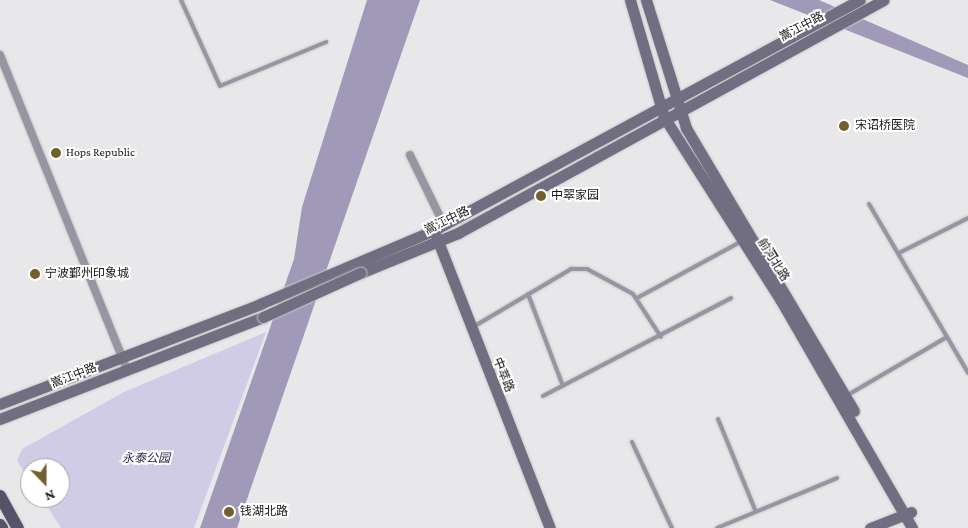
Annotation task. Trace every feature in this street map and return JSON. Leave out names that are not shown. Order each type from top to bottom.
[{"type":"main road","name":"前河北路","points":[[630,0],[664,116],[744,240],[907,514],[920,528]]},
{"type":"main road","name":"前河北路","points":[[646,0],[679,110],[846,396],[907,514],[912,528]]},
{"type":"main road","name":"嵩江中路","points":[[0,404],[260,304],[439,241],[664,116],[679,110],[819,27],[860,0]]},
{"type":"main road","name":"嵩江中路","points":[[0,419],[263,317],[439,227],[674,97],[819,27],[883,0]]},
{"type":"main road","name":"中萃路","points":[[439,227],[439,241],[469,330],[550,528]]},
{"type":"main road","points":[[0,496],[18,528]]},
{"type":"main road","points":[[870,528],[907,514]]},
{"type":"street","points":[[0,55],[127,370]]},
{"type":"street","points":[[410,155],[439,227]]},
{"type":"lane","points":[[181,0],[220,86],[326,42]]},
{"type":"lane","points":[[869,204],[968,373]]},
{"type":"lane","points":[[899,254],[968,218]]},
{"type":"lane","points":[[637,298],[744,240]]},
{"type":"lane","points":[[469,330],[571,269],[587,269],[637,298],[661,337]]},
{"type":"lane","points":[[528,294],[563,386]]},
{"type":"lane","points":[[543,396],[661,337],[731,298]]},
{"type":"lane","points":[[846,396],[947,337]]},
{"type":"lane","points":[[718,419],[756,512]]},
{"type":"lane","points":[[632,442],[672,528]]},
{"type":"lane","points":[[717,528],[837,478]]},
{"type":"green space","name":"永泰公园","points":[[266,332],[194,528],[61,528],[48,508],[70,508],[70,458],[20,458],[20,466],[17,461],[22,449],[124,392]]},
{"type":"shaded area","points":[[367,0],[420,0],[237,528],[200,528],[294,259],[302,207]]},
{"type":"shaded area","points":[[770,0],[819,0],[968,65],[968,78]]},
{"type":"place","name":"宋诏桥医院","points":[[844,126]]},
{"type":"place","name":"Hops Republic","points":[[56,153]]},
{"type":"place","name":"中翠家园","points":[[541,196]]},
{"type":"place","name":"宁波鄞州印象城","points":[[35,274]]},
{"type":"place","name":"钱湖北路","points":[[229,512]]}]
